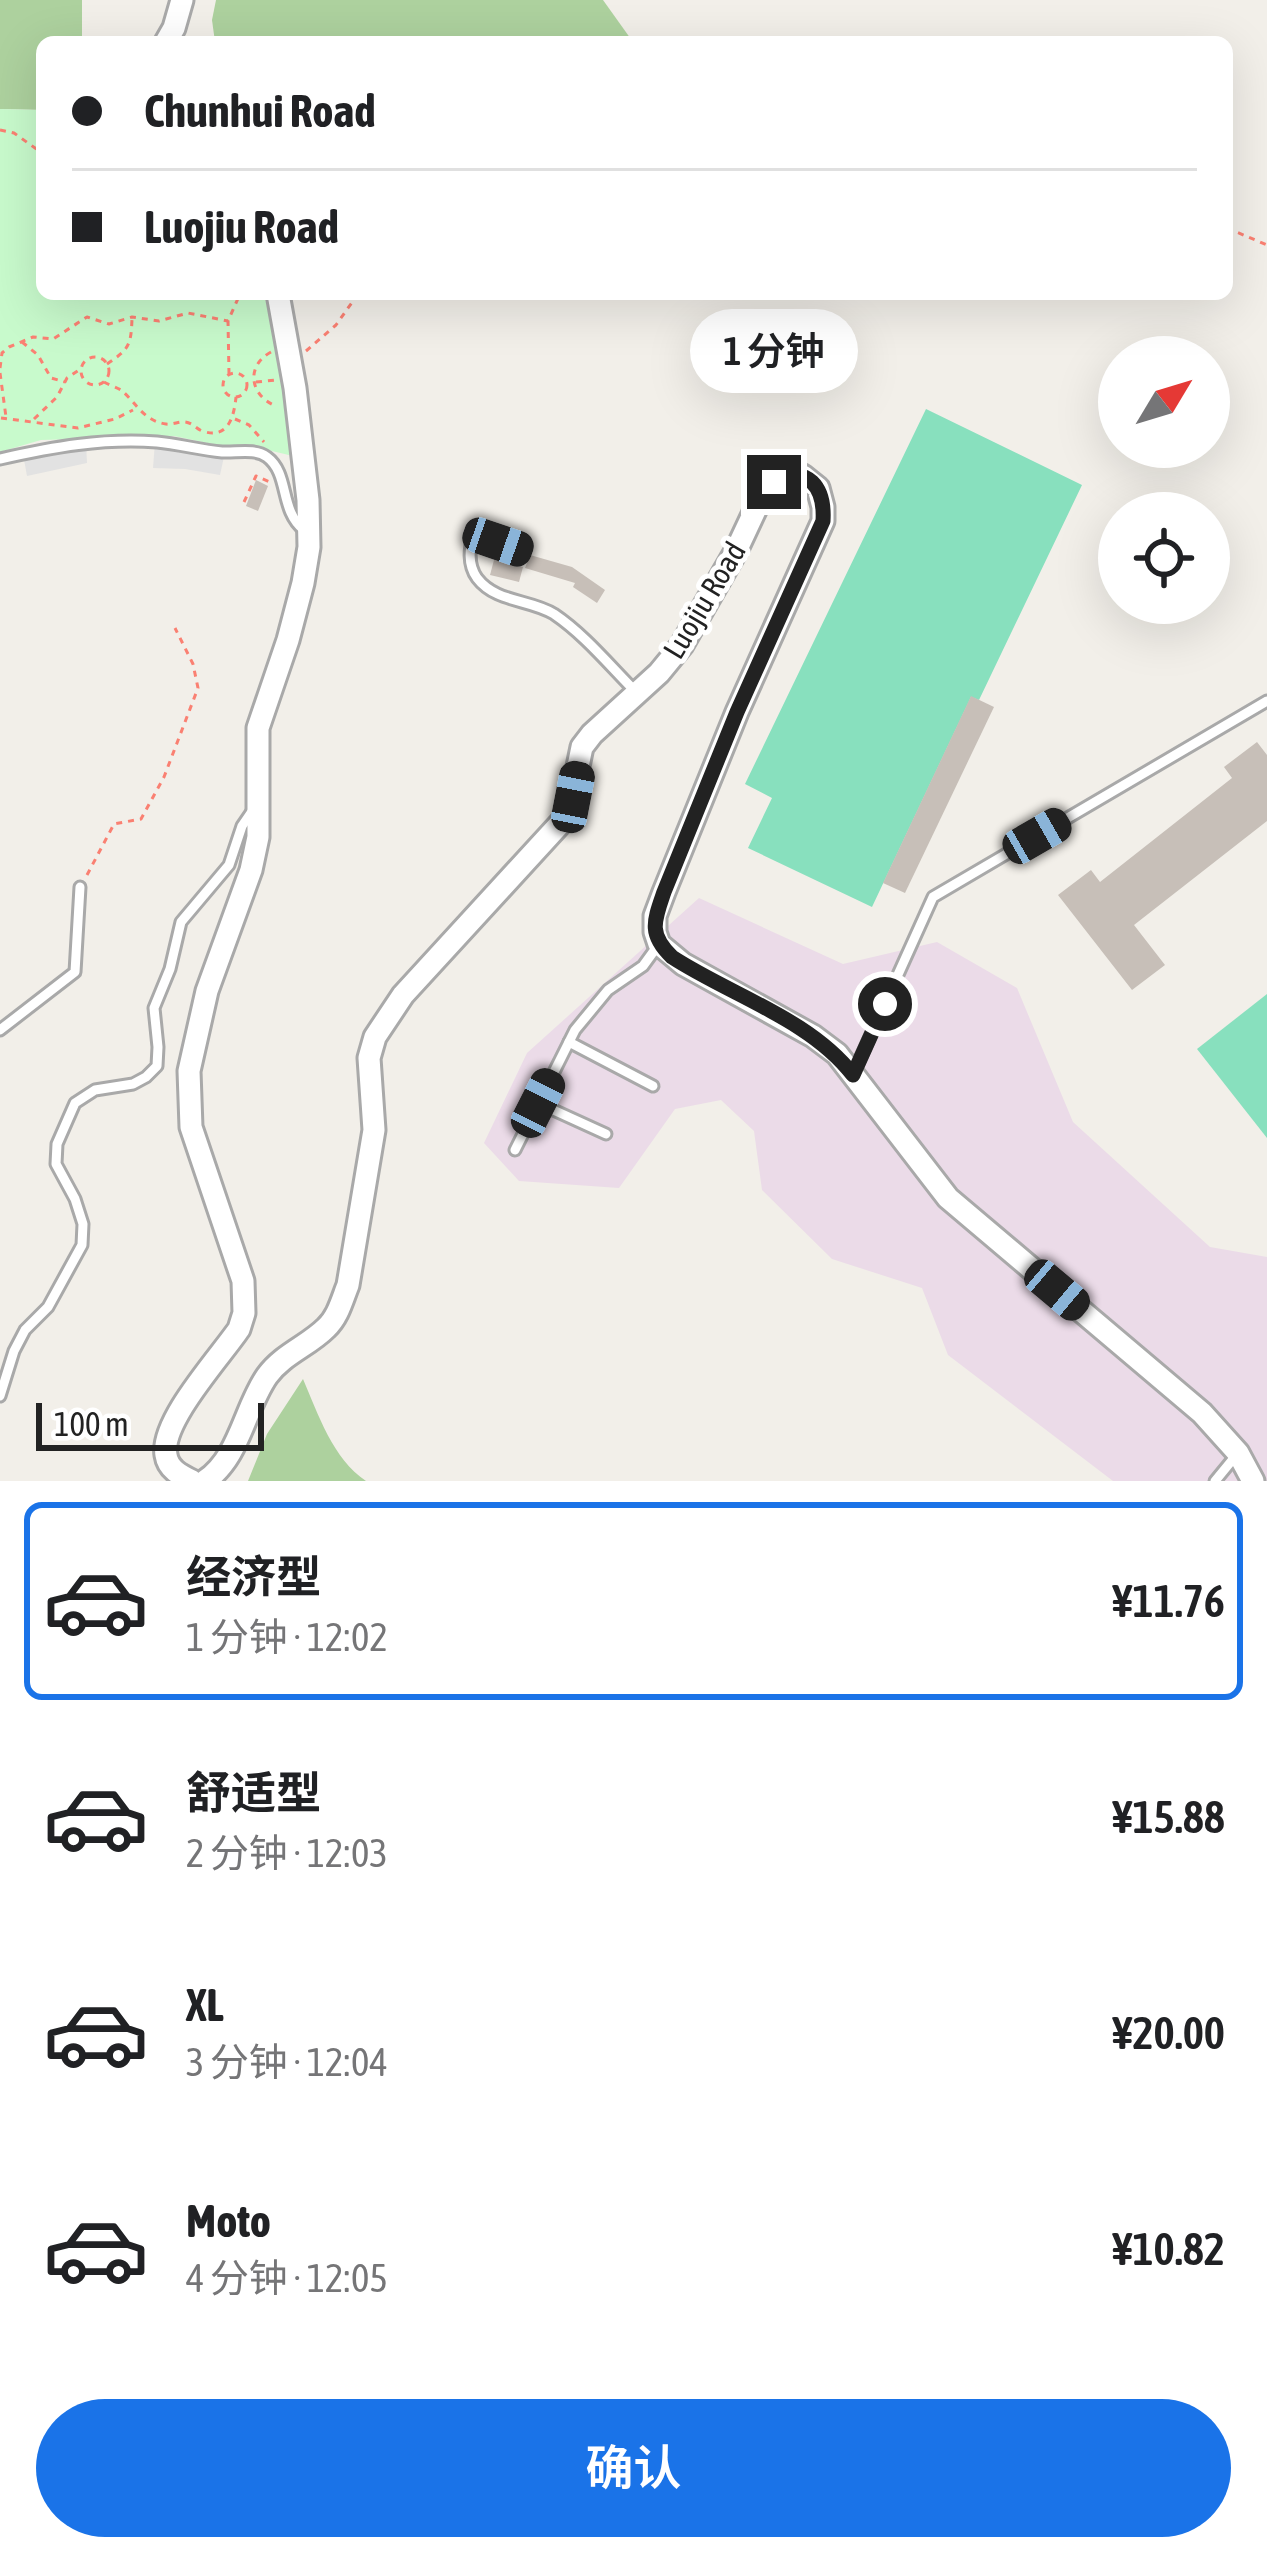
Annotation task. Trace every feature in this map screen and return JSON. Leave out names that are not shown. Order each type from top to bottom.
[{"type":"street","points":[[169,36],[182,0]]},
{"type":"street","points":[[192,1481],[163,1470],[165,1439],[239,1329],[244,1313],[243,1281],[191,1127],[189,1071],[207,991],[251,870],[258,837],[258,728],[303,583],[308,533],[308,500],[279,300]]},
{"type":"street","name":"Luojiu Road","points":[[207,1481],[229,1456],[269,1372],[328,1327],[348,1286],[374,1130],[369,1058],[375,1036],[404,995],[568,815],[582,748],[682,645],[774,482],[803,476],[818,488],[823,521],[737,712],[664,892],[656,916],[659,944]]},
{"type":"street","points":[[659,944],[683,964],[837,1054],[948,1198],[1202,1413],[1238,1454],[1253,1481]]},
{"type":"lane","points":[[0,459],[86,442],[258,452],[271,459],[290,514],[308,533]]},
{"type":"lane","points":[[523,550],[473,533],[468,555],[477,578],[501,596],[548,610],[638,693]]},
{"type":"lane","points":[[853,1075],[933,897],[1267,701]]},
{"type":"lane","points":[[1133,761],[1141,775]]},
{"type":"lane","points":[[0,1396],[25,1330],[48,1307],[82,1245],[75,1199],[56,1164],[57,1144],[75,1103],[95,1090],[133,1084],[157,1066],[154,1007],[170,969],[181,922],[229,865],[242,826],[258,802]]},
{"type":"lane","points":[[1,1026],[75,972],[80,887]]},
{"type":"lane","points":[[515,1150],[575,1030],[608,990],[643,966],[659,944]]},
{"type":"lane","points":[[569,1042],[653,1086]]},
{"type":"lane","points":[[538,1103],[606,1134]]},
{"type":"lane","points":[[1215,1481],[1238,1454]]},
{"type":"path","points":[[0,130],[14,133],[36,149]]},
{"type":"path","points":[[1233,231],[1267,245]]},
{"type":"path","points":[[236,398],[223,388],[229,374],[228,322],[237,300]]},
{"type":"path","points":[[250,382],[285,364],[335,325],[354,300]]},
{"type":"path","points":[[136,409],[78,428],[4,419],[2,353],[33,337],[53,339],[87,316],[109,324],[132,317],[159,321],[188,313],[228,322]]},
{"type":"path","points":[[107,364],[127,349],[132,317]]},
{"type":"path","points":[[20,341],[38,355],[51,378],[64,382]]},
{"type":"path","points":[[81,369],[82,378],[90,384],[104,382],[124,392],[136,409],[166,424],[183,421],[212,432],[222,430],[233,418],[236,398],[246,391],[263,355],[285,364]]},
{"type":"path","points":[[32,422],[92,356],[107,364],[109,374],[104,382]]},
{"type":"path","points":[[229,374],[241,374],[271,406],[289,406]]},
{"type":"path","points":[[233,418],[262,438],[271,459]]},
{"type":"path","points":[[244,502],[256,476],[283,488]]},
{"type":"path","points":[[80,887],[114,824],[141,819],[164,777],[198,688],[176,628]]},
{"type":"shaded area","points":[[86,442],[87,463],[27,476],[23,454]]},
{"type":"shaded area","points":[[155,442],[225,452],[220,475],[153,468]]},
{"type":"shaded area","points":[[699,898],[843,964],[937,942],[1017,988],[1073,1122],[1210,1247],[1267,1257],[1267,1481],[1113,1481],[948,1355],[922,1288],[832,1259],[762,1190],[754,1131],[721,1100],[675,1109],[619,1188],[519,1181],[484,1143],[527,1053]]},
{"type":"green space","points":[[0,0],[82,0],[82,36],[36,36],[36,110],[0,109]]},
{"type":"green space","points":[[216,0],[603,0],[629,36],[214,36]]},
{"type":"green space","points":[[0,109],[36,110],[36,300],[265,300],[293,456],[174,436],[41,440],[0,452]]},
{"type":"green space","points":[[926,409],[1082,485],[979,700],[971,697],[872,907],[748,848],[772,798],[745,784]]},
{"type":"green space","points":[[1267,994],[1267,1138],[1197,1049]]},
{"type":"green space","points":[[303,1379],[344,1461],[366,1481],[248,1481],[267,1434]]},
{"type":"building","points":[[256,480],[268,486],[258,511],[246,506]]},
{"type":"building","points":[[530,555],[572,567],[605,590],[597,603],[573,587],[575,583],[525,568]]},
{"type":"building","points":[[494,560],[523,567],[519,582],[490,575]]},
{"type":"building","points":[[971,696],[994,707],[905,893],[883,883]]},
{"type":"building","points":[[1257,742],[1267,755],[1267,821],[1134,925],[1165,965],[1132,990],[1058,895],[1091,870],[1100,882],[1232,778],[1224,767]]},
{"type":"route","points":[[774,482],[803,476],[818,488],[823,521],[722,748],[664,892],[655,932],[672,957],[813,1036],[837,1054],[853,1075],[885,1004]]}]
